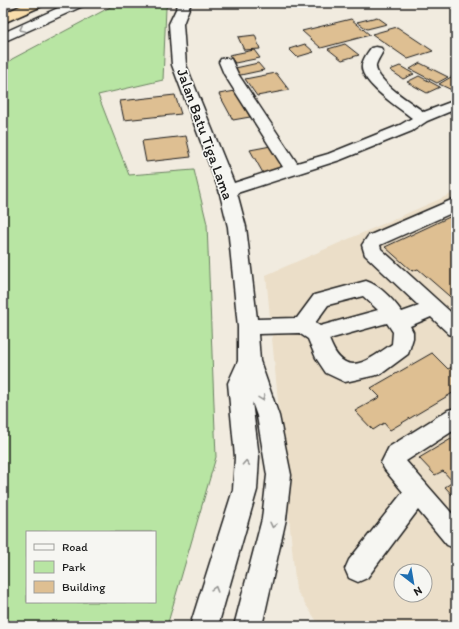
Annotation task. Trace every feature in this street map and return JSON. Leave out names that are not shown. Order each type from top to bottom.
[{"type":"highway","points":[[3,5],[7,3]]},
{"type":"highway","points":[[3,19],[37,3]]},
{"type":"street","points":[[3,38],[79,3]]},
{"type":"street","name":"Jalan Batu Tiga Lama","points":[[185,3],[176,24],[179,65],[228,190],[237,227],[248,327],[249,361],[268,416],[280,475],[274,519],[248,626]]},
{"type":"street","points":[[376,51],[369,64],[371,76],[382,87],[422,118]]},
{"type":"street","points":[[226,62],[231,74],[293,170]]},
{"type":"street","points":[[228,190],[334,157],[406,128],[422,118],[456,104]]},
{"type":"street","points":[[456,204],[374,240],[371,245],[372,251],[456,329]]},
{"type":"street","points":[[366,288],[378,296],[404,334],[402,348],[374,368],[345,373],[334,367],[310,330],[320,300],[366,288]]},
{"type":"street","points":[[248,327],[310,330],[394,318],[433,308]]},
{"type":"street","name":"Jalan Batu Tiga Lama","points":[[204,626],[245,490],[247,457],[239,382],[249,361]]},
{"type":"street","points":[[456,417],[397,454],[393,463],[456,537]]},
{"type":"street","points":[[358,569],[417,492]]},
{"type":"shaded area","points":[[456,192],[456,626],[320,626],[296,590],[266,275]]},
{"type":"green space","points":[[118,3],[169,3],[166,8],[163,80],[98,95],[129,175],[194,170],[207,224],[216,457],[167,626],[3,626],[3,67],[12,59]]},
{"type":"building","points":[[377,17],[387,24],[367,29],[357,22]]},
{"type":"building","points":[[351,19],[370,35],[321,48],[302,31]]},
{"type":"building","points":[[397,27],[433,51],[408,59],[372,34]]},
{"type":"building","points":[[255,35],[260,49],[244,50],[238,37]]},
{"type":"building","points":[[305,44],[314,52],[297,57],[289,49]]},
{"type":"building","points":[[345,44],[359,55],[342,60],[328,49]]},
{"type":"building","points":[[254,50],[260,58],[235,63],[229,55]]},
{"type":"building","points":[[258,63],[264,70],[236,76],[231,69]]},
{"type":"building","points":[[420,63],[448,77],[437,83],[410,69]]},
{"type":"building","points":[[400,66],[414,74],[403,79],[390,70]]},
{"type":"building","points":[[276,73],[289,90],[257,96],[245,79]]},
{"type":"building","points":[[419,76],[440,87],[427,93],[407,82]]},
{"type":"building","points":[[451,77],[456,80],[456,92],[439,84]]},
{"type":"building","points":[[235,91],[250,117],[233,120],[219,94]]},
{"type":"building","points":[[175,95],[181,114],[124,120],[120,101]]},
{"type":"building","points":[[186,136],[191,157],[146,162],[142,141]]},
{"type":"building","points":[[271,146],[285,169],[263,173],[250,150]]},
{"type":"building","points":[[456,214],[456,302],[418,269],[412,271],[385,247]]},
{"type":"building","points":[[432,353],[448,369],[456,365],[456,391],[390,430],[384,423],[373,430],[355,411],[380,397],[371,388]]},
{"type":"building","points":[[456,436],[456,499],[445,487],[453,482],[443,471],[435,475],[419,458]]}]
